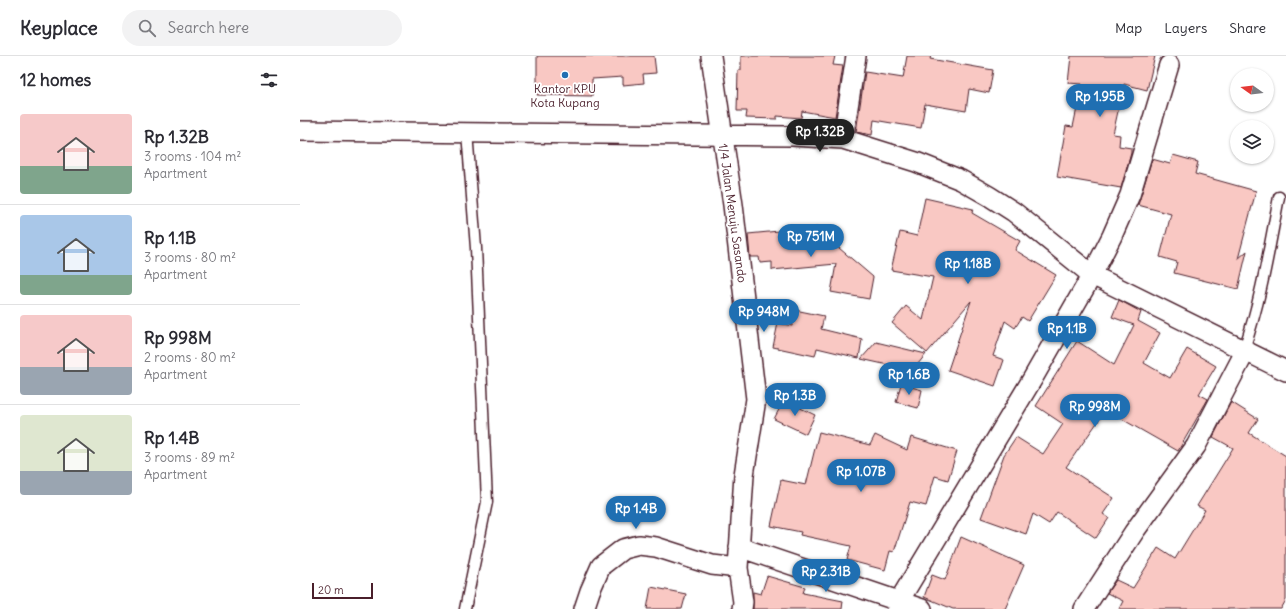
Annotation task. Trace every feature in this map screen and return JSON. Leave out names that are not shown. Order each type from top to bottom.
[{"type":"street","name":"1/4 Jalan Menuju Sasando","points":[[712,56],[756,399],[744,475],[739,547],[738,568],[743,602],[742,609]]},
{"type":"street","points":[[843,139],[856,56]]},
{"type":"street","points":[[898,605],[1033,378],[1092,275],[1112,236],[1130,195],[1169,65]]},
{"type":"street","points":[[300,131],[468,132],[526,135],[722,137],[792,136],[843,139],[916,162],[961,180],[989,196],[1026,222],[1092,275],[1245,350],[1286,372]]},
{"type":"street","points":[[1084,609],[1134,532],[1196,446],[1245,350]]},
{"type":"street","points":[[584,609],[601,566],[623,549],[640,545],[656,547],[712,565],[738,568]]},
{"type":"street","points":[[739,547],[898,605],[922,609]]},
{"type":"lane","points":[[465,609],[487,502],[476,248],[468,132]]},
{"type":"lane","points":[[1245,350],[1254,322],[1279,197]]},
{"type":"building","name":"Kantor KPU Kota Kupang","points":[[537,56],[654,56],[656,73],[643,74],[644,83],[623,85],[623,77],[592,79],[592,96],[537,95]]},
{"type":"building","points":[[741,56],[835,56],[833,65],[843,66],[835,117],[802,111],[801,118],[777,116],[777,119],[746,118],[747,111],[737,111],[738,70],[741,70]]},
{"type":"building","points":[[907,56],[931,56],[930,59],[993,70],[989,93],[969,89],[966,111],[925,104],[921,128],[874,120],[872,135],[856,132],[865,72],[903,78]]},
{"type":"building","points":[[1071,56],[1155,56],[1147,90],[1124,84],[1113,134],[1120,135],[1119,146],[1131,148],[1131,153],[1121,188],[1057,177],[1066,126],[1073,127],[1082,84],[1068,83]]},
{"type":"building","points":[[1173,155],[1198,162],[1195,174],[1256,191],[1238,259],[1247,251],[1238,289],[1174,273],[1177,262],[1160,257],[1171,214],[1138,205],[1152,159],[1170,164]]},
{"type":"building","points":[[925,198],[973,209],[972,213],[1020,241],[1015,250],[1056,275],[1028,321],[1022,317],[1015,328],[1005,321],[993,356],[1004,360],[995,386],[948,370],[971,301],[927,353],[892,323],[906,306],[923,320],[933,277],[891,270],[900,232],[917,236]]},
{"type":"building","points":[[820,227],[822,246],[839,248],[873,277],[869,299],[831,292],[836,264],[772,270],[772,262],[760,263],[759,257],[750,257],[748,234]]},
{"type":"building","points":[[1119,300],[1141,312],[1138,321],[1160,333],[1144,363],[1170,378],[1187,349],[1216,366],[1199,394],[1208,399],[1178,451],[1106,410],[1066,467],[1114,498],[1103,514],[1109,518],[1096,538],[1057,512],[1049,524],[1033,514],[1026,534],[981,518],[1004,455],[1016,437],[1043,454],[1063,424],[1036,406],[1077,341],[1114,365],[1134,325],[1112,317]]},
{"type":"building","points":[[795,310],[824,316],[821,329],[862,339],[859,358],[817,348],[815,356],[773,347],[778,323],[792,326]]},
{"type":"building","points":[[876,342],[926,354],[905,380],[888,365],[861,359]]},
{"type":"building","points":[[901,384],[922,390],[918,408],[896,402]]},
{"type":"building","points":[[784,400],[815,415],[806,434],[774,419]]},
{"type":"building","points":[[1231,402],[1258,419],[1249,433],[1286,456],[1286,600],[1281,609],[1119,609],[1123,601],[1107,593],[1116,580],[1133,588],[1158,548],[1175,559],[1205,510],[1197,506],[1233,448],[1213,437]]},
{"type":"building","points":[[819,432],[870,445],[875,435],[907,450],[911,437],[957,451],[948,480],[935,476],[926,506],[910,502],[894,552],[890,551],[885,570],[847,560],[851,546],[800,535],[801,532],[771,526],[781,480],[806,485]]},
{"type":"building","points":[[961,537],[1024,565],[1005,609],[953,609],[924,597],[932,575],[945,580]]},
{"type":"building","points":[[767,576],[805,587],[803,593],[843,601],[842,609],[753,609],[753,592],[761,594]]},
{"type":"building","points":[[651,587],[686,594],[682,609],[647,609]]},
{"type":"place","name":"Kantor KPU Kota Kupang","points":[[565,75]]}]
